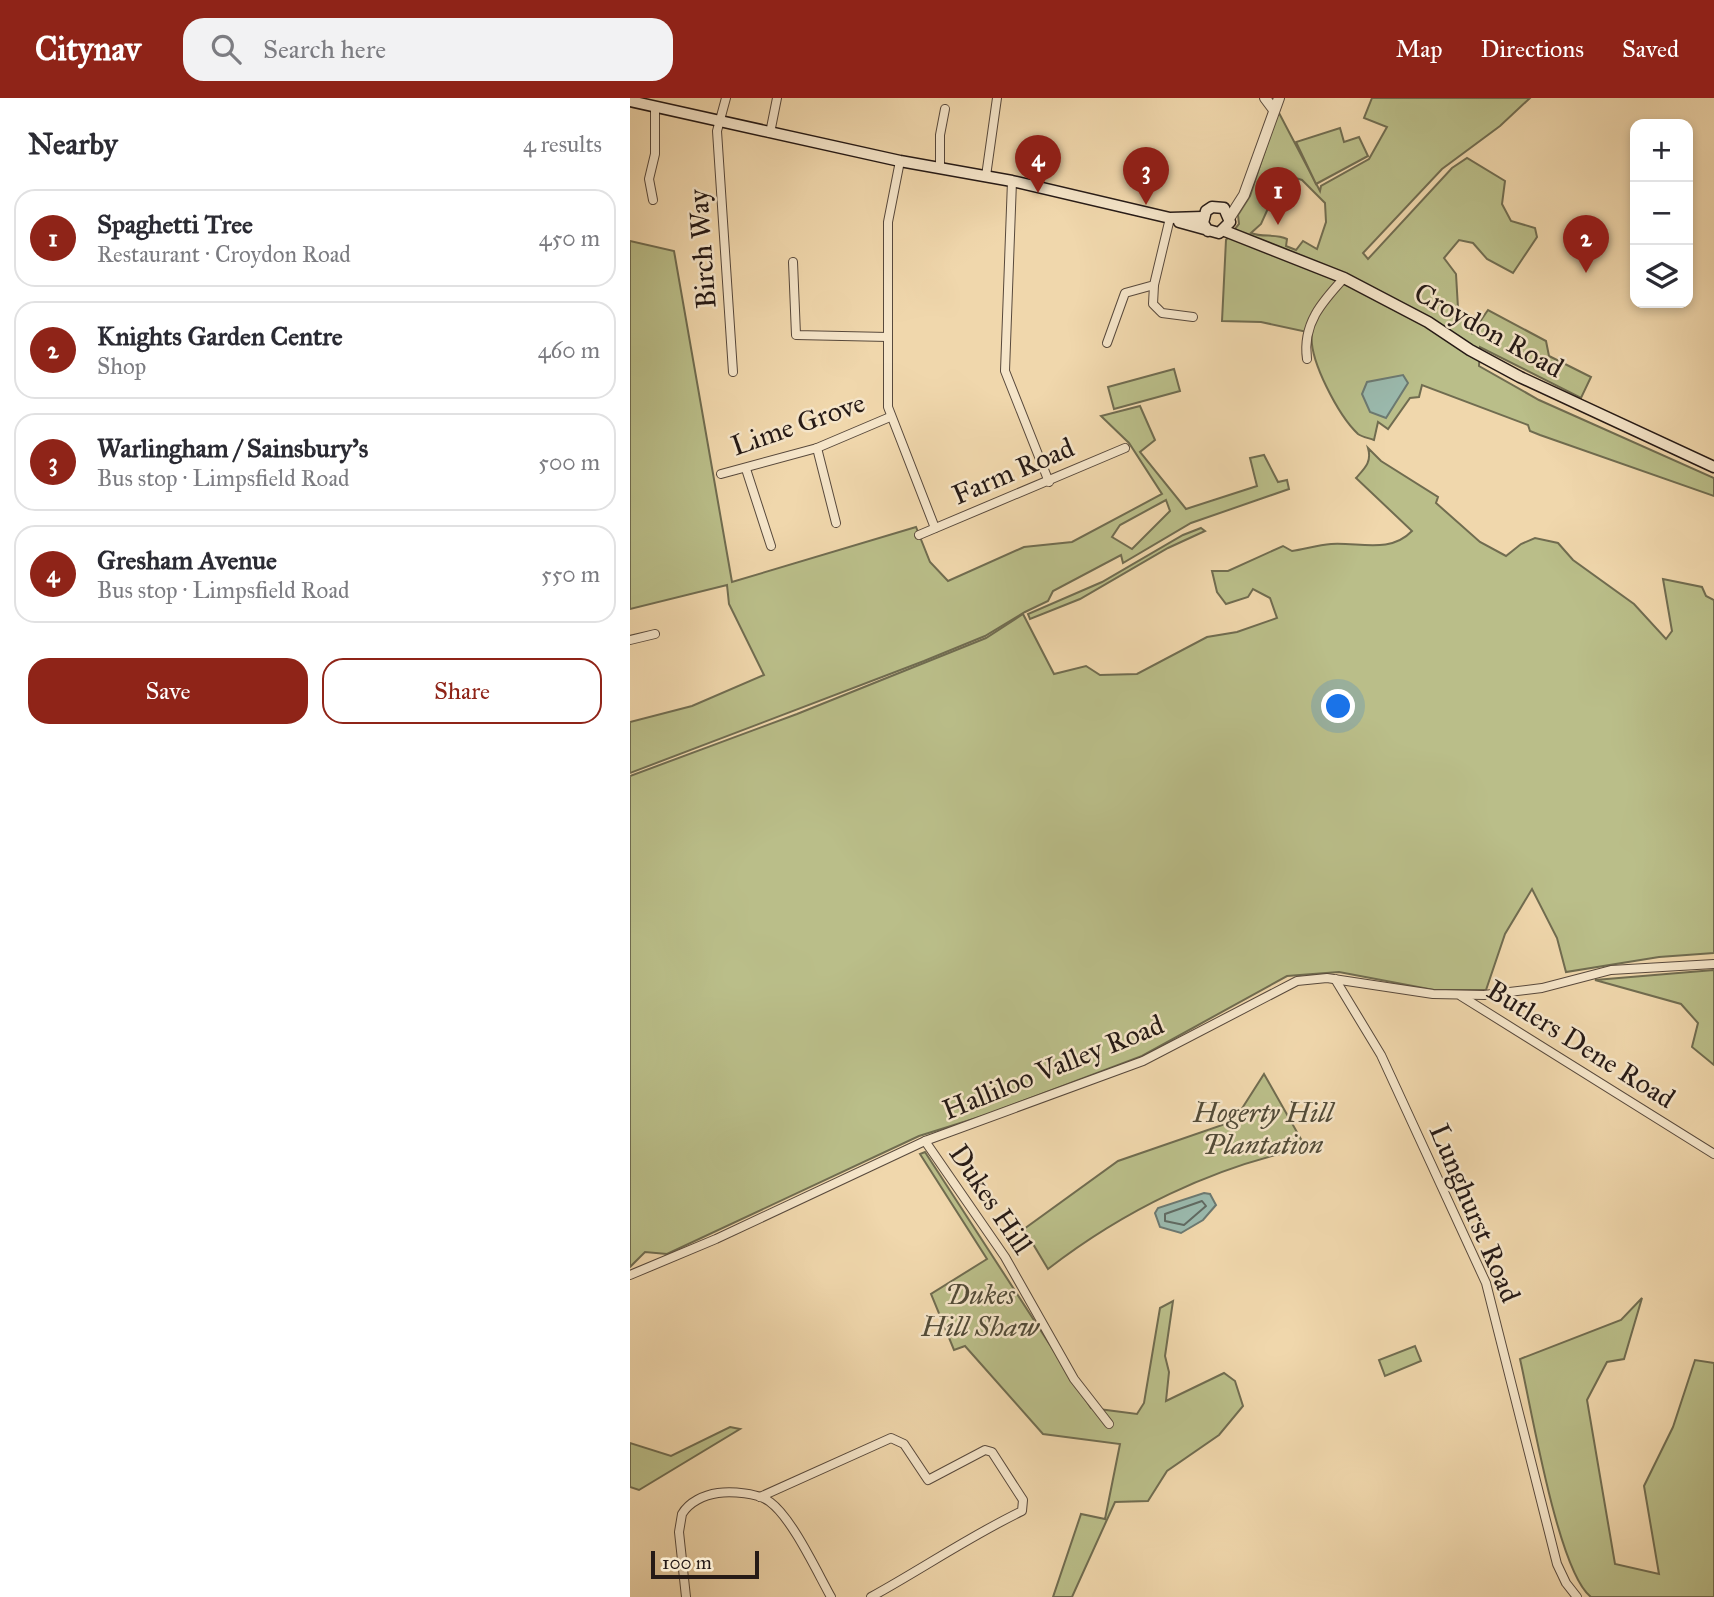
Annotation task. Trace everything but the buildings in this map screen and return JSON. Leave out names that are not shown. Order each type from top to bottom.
[{"type":"main road","points":[[632,101],[720,123],[900,161],[1012,181],[1170,218],[1203,217],[1212,207],[1227,220]]},
{"type":"main road","points":[[1203,217],[1208,231]]},
{"type":"main road","name":"Croydon Road","points":[[1170,218],[1208,231],[1227,220],[1240,235],[1344,278],[1429,322],[1470,350],[1520,377],[1714,467]]},
{"type":"street","name":"Birch Way","points":[[726,98],[718,131],[733,372]]},
{"type":"street","points":[[770,132],[777,98]]},
{"type":"street","points":[[986,176],[997,98]]},
{"type":"street","points":[[1265,98],[1274,110]]},
{"type":"street","points":[[1227,220],[1258,160],[1279,98]]},
{"type":"street","points":[[653,200],[649,179],[655,155],[655,108]]},
{"type":"street","points":[[940,168],[940,135],[945,109]]},
{"type":"street","points":[[900,161],[888,222],[890,417],[935,528]]},
{"type":"street","points":[[1012,181],[1005,371],[1049,482]]},
{"type":"street","points":[[1170,218],[1154,285],[1153,304],[1162,313],[1193,317]]},
{"type":"street","points":[[793,262],[796,335],[888,337]]},
{"type":"street","points":[[1307,359],[1305,342],[1310,323],[1344,278]]},
{"type":"street","points":[[1107,343],[1125,293],[1154,285]]},
{"type":"street","name":"Lime Grove","points":[[721,474],[817,448],[890,417]]},
{"type":"street","points":[[817,448],[836,523]]},
{"type":"street","name":"Farm Road","points":[[919,535],[1125,448]]},
{"type":"street","points":[[746,469],[771,546]]},
{"type":"street","points":[[630,640],[654,634]]},
{"type":"street","name":"Halliloo Valley Road","points":[[630,1275],[716,1239],[925,1141],[1143,1060],[1288,984],[1310,979],[1335,979],[1427,993],[1484,995],[1542,988],[1611,970],[1714,964]]},
{"type":"street","name":"Lunghurst Road","points":[[1335,979],[1381,1055],[1486,1283],[1557,1564],[1566,1583],[1577,1597]]},
{"type":"street","name":"Butlers Dene Road","points":[[1460,994],[1714,1154]]},
{"type":"street","name":"Dukes Hill","points":[[925,1141],[1005,1257],[1074,1379],[1109,1424]]},
{"type":"street","points":[[760,1497],[891,1438],[904,1444],[928,1480],[989,1450],[1023,1500],[1022,1511],[982,1530],[951,1552],[871,1597]]},
{"type":"street","points":[[686,1597],[679,1532],[685,1508],[698,1499],[720,1493],[760,1497],[772,1503],[792,1530],[831,1597]]},
{"type":"green space","points":[[1372,98],[1530,98],[1500,126],[1442,169],[1363,253],[1368,259],[1452,168],[1467,158],[1505,181],[1502,204],[1511,221],[1535,228],[1537,237],[1513,273],[1487,259],[1473,243],[1459,240],[1444,258],[1456,274],[1458,308],[1472,333],[1488,310],[1546,341],[1549,356],[1591,377],[1581,398],[1480,347],[1479,366],[1539,400],[1714,478],[1714,496],[1540,435],[1530,431],[1528,425],[1422,385],[1419,397],[1410,398],[1388,429],[1378,422],[1374,440],[1364,437],[1350,426],[1326,386],[1315,357],[1312,333],[1261,322],[1222,321],[1226,240],[1239,224],[1238,215],[1250,196],[1278,111],[1320,191],[1321,186],[1369,159],[1387,127],[1364,118]],"holes":[[[1289,176],[1302,180],[1325,203],[1326,222],[1317,249],[1303,241],[1296,250],[1286,246],[1287,239],[1282,237],[1251,233],[1261,224],[1270,204],[1278,206],[1285,179]]]},
{"type":"green space","points":[[1340,128],[1344,142],[1359,137],[1368,156],[1316,184],[1296,142]]},
{"type":"green space","points":[[630,241],[674,251],[732,582],[916,527],[930,562],[948,581],[1024,547],[1072,542],[1162,494],[1129,443],[1101,416],[1140,406],[1155,440],[1140,452],[1186,509],[1257,486],[1250,458],[1264,455],[1278,482],[1287,480],[1289,489],[1191,523],[1123,563],[1121,555],[1053,591],[1048,601],[985,636],[630,773],[630,722],[692,706],[764,675],[729,604],[727,585],[630,609]],"holes":[[[1166,500],[1170,511],[1132,549],[1112,537],[1120,525]]]},
{"type":"green space","points":[[1174,369],[1180,391],[1114,409],[1108,387]]},
{"type":"green space","points":[[1368,448],[1381,461],[1438,497],[1436,503],[1480,542],[1506,556],[1521,544],[1535,538],[1558,543],[1573,560],[1634,604],[1666,639],[1672,631],[1663,579],[1702,587],[1706,596],[1714,600],[1714,953],[1659,957],[1566,972],[1557,938],[1532,889],[1505,934],[1486,990],[1434,990],[1339,972],[1287,976],[1142,1056],[986,1115],[919,1136],[667,1254],[645,1252],[630,1267],[630,776],[797,714],[986,638],[1023,614],[1054,674],[1086,666],[1100,675],[1137,674],[1207,637],[1237,632],[1277,618],[1270,598],[1253,589],[1248,597],[1226,604],[1217,592],[1212,571],[1228,571],[1283,546],[1292,551],[1331,544],[1384,545],[1403,538],[1412,531],[1356,478],[1368,461]]},
{"type":"green space","points":[[1201,528],[1205,531],[1168,548],[1080,599],[1030,619],[1028,614],[1102,582],[1183,535]]},
{"type":"green space","points":[[1714,970],[1714,1065],[1692,1047],[1698,1023],[1681,1004],[1595,980]]},
{"type":"green space","name":"Hogerty Hill Plantation","points":[[1264,1074],[1306,1148],[1237,1167],[1170,1194],[1107,1228],[1048,1269],[1024,1229],[1118,1161],[1234,1121]]},
{"type":"green space","name":"Dukes Hill Shaw","points":[[925,1152],[1091,1408],[1137,1414],[1144,1403],[1160,1308],[1173,1301],[1165,1356],[1169,1372],[1166,1401],[1224,1373],[1235,1381],[1243,1406],[1219,1435],[1167,1471],[1148,1501],[1115,1502],[1072,1597],[1053,1597],[1081,1514],[1105,1519],[1120,1444],[1043,1434],[965,1346],[954,1350],[931,1294],[987,1259],[920,1154]]},
{"type":"green space","points":[[1642,1298],[1624,1359],[1607,1362],[1587,1400],[1615,1564],[1659,1574],[1644,1486],[1673,1427],[1695,1360],[1714,1363],[1714,1597],[1591,1597],[1579,1582],[1568,1556],[1547,1486],[1520,1359],[1621,1320]]},
{"type":"green space","points":[[1415,1346],[1421,1361],[1385,1376],[1379,1360]]},
{"type":"green space","points":[[730,1427],[740,1429],[639,1490],[630,1487],[630,1443],[671,1456]]},
{"type":"water","points":[[1403,375],[1408,383],[1386,418],[1370,412],[1362,394],[1367,382]]},
{"type":"water","points":[[1204,1193],[1210,1194],[1216,1205],[1203,1220],[1181,1233],[1160,1227],[1155,1213],[1158,1208]]},
{"type":"place","name":"Gresham Avenue","points":[[1038,193]]},
{"type":"place","name":"Warlingham / Sainsbury's","points":[[1146,205]]},
{"type":"place","name":"Spaghetti Tree","points":[[1278,225]]},
{"type":"place","name":"Knights Garden Centre","points":[[1586,273]]}]
